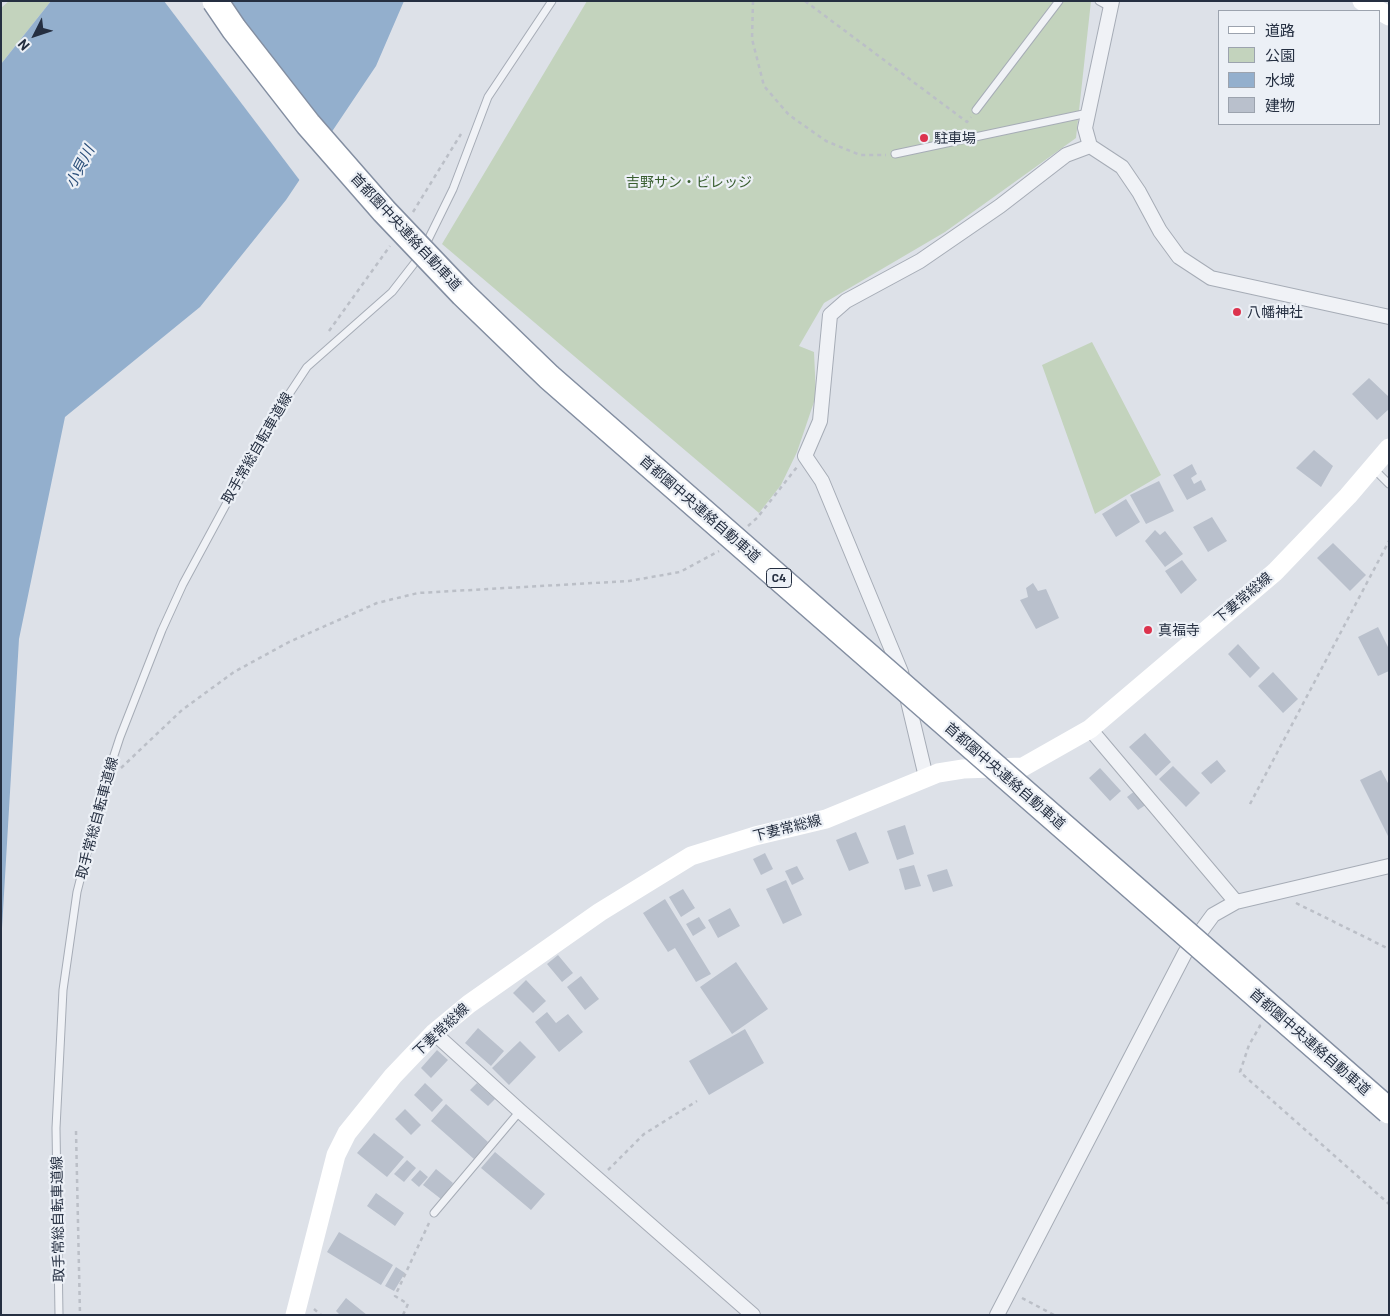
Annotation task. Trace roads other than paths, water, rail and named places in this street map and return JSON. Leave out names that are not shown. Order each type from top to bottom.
[{"type":"highway","name":"首都圏中央連絡自動車道","points":[[215,1],[234,29],[308,124],[384,211],[464,294],[549,376],[1389,1111]]},
{"type":"main road","points":[[1362,1],[1378,10]]},
{"type":"main road","name":"下妻常総線","points":[[295,1315],[336,1155],[347,1133],[393,1076],[434,1033],[469,1004],[600,912],[691,856],[755,836],[826,819],[926,777],[963,768],[1023,767],[1090,729],[1275,572],[1348,496],[1371,466],[1389,448]]},
{"type":"street","points":[[1107,3],[1085,128],[1090,146],[1122,167],[1139,192],[1160,232],[1179,257],[1211,278],[1389,317]]},
{"type":"street","points":[[926,777],[901,672],[822,482],[805,456],[820,421],[830,315],[846,301],[920,261],[1000,206],[1066,155],[1090,146]]},
{"type":"street","points":[[1090,729],[1236,902]]},
{"type":"street","points":[[997,1315],[1186,953],[1213,915],[1236,902],[1389,866]]},
{"type":"street","points":[[434,1033],[753,1315]]},
{"type":"lane","name":"取手常総自転車道線","points":[[59,1315],[56,1128],[63,990],[77,892],[104,786],[142,680],[183,584],[239,477],[270,423],[307,366],[392,292],[414,267],[434,231],[453,189],[488,97],[552,1]]},
{"type":"lane","points":[[976,110],[1059,1]]},
{"type":"lane","points":[[895,154],[1088,113]]},
{"type":"lane","points":[[1371,466],[1389,484]]},
{"type":"lane","points":[[434,1213],[520,1111]]},
{"type":"water","name":"小貝川","points":[[51,1],[404,1],[376,66],[286,200],[200,307],[65,417],[19,639],[1,945],[1,64]]},
{"type":"place","name":"駐車場","points":[[924,138]]},
{"type":"place","name":"八幡神社","points":[[1237,312]]},
{"type":"place","name":"真福寺","points":[[1148,630]]},
{"type":"park label","name":"吉野サン・ビレッジ","points":[[689,182]]}]
